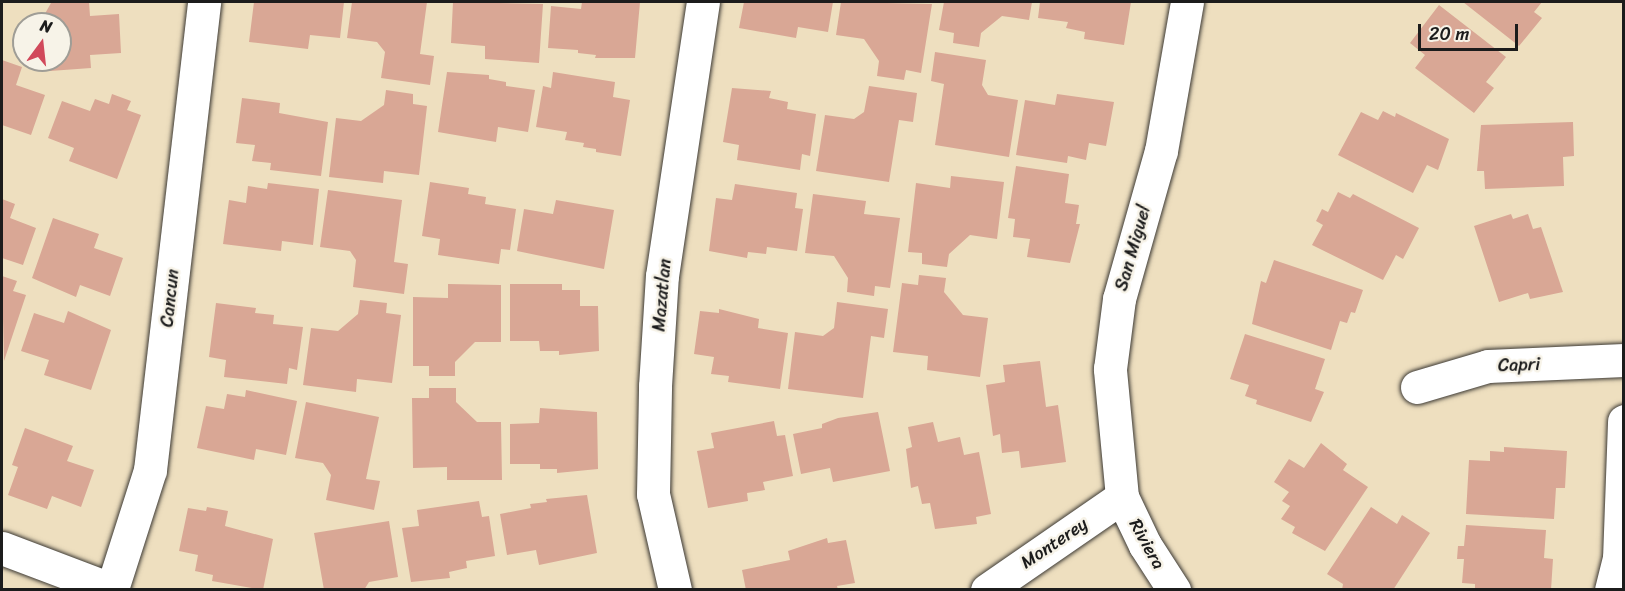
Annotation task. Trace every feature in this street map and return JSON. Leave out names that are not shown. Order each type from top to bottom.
[{"type":"street","name":"Cancun","points":[[112,589],[150,470],[204,2]]},
{"type":"street","name":"Mazatlan","points":[[675,590],[653,494],[655,386],[662,276],[703,2]]},
{"type":"street","name":"San Miguel","points":[[1122,497],[1110,369],[1119,299],[1161,151],[1187,2]]},
{"type":"street","name":"Capri","points":[[1417,387],[1488,366],[1623,360]]},
{"type":"street","points":[[1611,590],[1619,559],[1623,421]]},
{"type":"street","name":"Monterey","points":[[987,590],[1122,497]]},
{"type":"street","name":"Riviera","points":[[1122,497],[1145,545],[1174,590]]},
{"type":"street","points":[[2,548],[112,589]]},
{"type":"building","points":[[89,2],[90,16],[119,14],[121,53],[90,55],[91,68],[72,69],[72,12],[46,12],[51,3]]},
{"type":"building","points":[[254,2],[344,2],[340,38],[310,35],[308,49],[249,42]]},
{"type":"building","points":[[352,2],[427,2],[420,54],[434,56],[430,85],[381,78],[385,52],[377,42],[347,38]]},
{"type":"building","points":[[453,2],[543,4],[539,63],[485,59],[485,46],[451,43]]},
{"type":"building","points":[[582,2],[640,2],[635,58],[595,58],[596,55],[578,53],[578,50],[548,48],[551,6],[581,9]]},
{"type":"building","points":[[744,2],[833,2],[828,32],[798,27],[796,38],[739,28]]},
{"type":"building","points":[[841,2],[932,4],[921,73],[906,70],[904,80],[877,76],[879,61],[864,39],[836,35]]},
{"type":"building","points":[[944,2],[1032,2],[1029,20],[1002,16],[981,33],[979,47],[953,43],[954,33],[939,30]]},
{"type":"building","points":[[1040,2],[1131,2],[1124,45],[1084,39],[1085,32],[1066,28],[1068,22],[1038,18]]},
{"type":"building","points":[[1463,2],[1542,2],[1534,12],[1542,18],[1519,46]]},
{"type":"building","points":[[1439,5],[1506,57],[1486,82],[1494,88],[1474,113],[1415,68],[1425,55],[1410,43]]},
{"type":"building","points":[[935,52],[986,60],[982,85],[988,95],[1018,100],[1009,157],[935,145],[944,84],[931,81]]},
{"type":"building","points":[[2,60],[12,64],[12,72],[20,72],[16,85],[45,95],[31,135],[2,125]]},
{"type":"building","points":[[447,72],[489,75],[489,79],[506,82],[506,86],[535,90],[528,132],[498,127],[496,142],[438,132]]},
{"type":"building","points":[[553,72],[615,82],[613,97],[630,100],[621,156],[596,152],[596,149],[583,147],[584,143],[565,140],[567,132],[536,127],[543,86],[551,88]]},
{"type":"building","points":[[869,86],[917,93],[913,122],[899,120],[889,182],[816,171],[825,115],[854,119],[864,112]]},
{"type":"building","points":[[732,88],[771,91],[769,98],[788,102],[787,109],[816,114],[810,156],[802,154],[800,170],[737,160],[739,145],[723,142]]},
{"type":"building","points":[[386,90],[413,94],[413,104],[427,106],[419,175],[384,171],[383,183],[329,177],[336,118],[361,121],[384,105]]},
{"type":"building","points":[[112,94],[131,101],[127,110],[141,115],[117,179],[69,161],[74,148],[48,138],[62,101],[90,111],[95,99],[109,104]]},
{"type":"building","points":[[1057,94],[1114,102],[1106,146],[1089,143],[1086,160],[1068,156],[1067,163],[1016,155],[1025,100],[1055,105]]},
{"type":"building","points":[[242,98],[280,103],[279,113],[328,122],[321,176],[270,170],[271,163],[252,161],[255,145],[236,143]]},
{"type":"building","points":[[1383,111],[1395,117],[1396,113],[1449,139],[1438,170],[1427,165],[1413,193],[1338,155],[1361,112],[1378,120]]},
{"type":"building","points":[[1573,122],[1574,156],[1563,157],[1564,186],[1485,189],[1484,171],[1477,171],[1481,125]]},
{"type":"building","points":[[1016,166],[1069,174],[1065,203],[1079,205],[1076,224],[1080,224],[1070,263],[1027,257],[1030,239],[1013,237],[1015,219],[1008,218]]},
{"type":"building","points":[[951,176],[1004,182],[997,239],[970,235],[949,254],[947,267],[922,264],[922,253],[908,252],[916,183],[950,188]]},
{"type":"building","points":[[430,182],[469,188],[468,194],[486,197],[485,204],[516,209],[510,250],[501,249],[499,264],[438,255],[440,239],[422,236]]},
{"type":"building","points":[[268,183],[319,189],[313,245],[282,241],[281,251],[223,244],[229,200],[246,203],[248,186],[267,189]]},
{"type":"building","points":[[735,184],[797,193],[795,208],[803,209],[797,251],[767,247],[766,254],[748,252],[747,258],[709,251],[716,198],[732,200]]},
{"type":"building","points":[[328,190],[402,200],[394,262],[408,264],[404,294],[353,287],[356,260],[350,251],[320,247]]},
{"type":"building","points":[[1338,192],[1350,198],[1353,194],[1419,228],[1403,259],[1396,255],[1383,280],[1312,245],[1323,225],[1316,221],[1322,209],[1328,212]]},
{"type":"building","points":[[813,194],[866,201],[864,214],[900,218],[890,288],[875,286],[874,296],[847,292],[848,278],[834,256],[805,253]]},
{"type":"building","points":[[2,199],[15,204],[10,218],[36,228],[23,265],[2,258]]},
{"type":"building","points":[[556,200],[614,210],[604,269],[517,251],[524,209],[553,214]]},
{"type":"building","points":[[1511,214],[1513,219],[1528,214],[1533,229],[1541,227],[1563,292],[1530,299],[1528,293],[1499,302],[1474,226]]},
{"type":"building","points":[[53,218],[99,234],[94,248],[123,258],[110,296],[80,285],[76,297],[32,278]]},
{"type":"building","points":[[1274,260],[1363,290],[1355,313],[1351,312],[1347,323],[1340,321],[1331,350],[1252,324],[1261,281],[1266,283]]},
{"type":"building","points":[[919,275],[946,278],[944,292],[963,315],[988,318],[980,377],[927,370],[928,356],[893,352],[902,283],[918,285]]},
{"type":"building","points":[[2,276],[17,281],[13,291],[26,295],[4,361]]},
{"type":"building","points":[[448,284],[501,285],[501,342],[475,342],[455,362],[455,376],[429,376],[429,366],[413,366],[413,297],[448,298]]},
{"type":"building","points":[[510,284],[562,284],[562,290],[580,290],[580,306],[598,306],[599,351],[559,355],[559,351],[540,351],[539,341],[510,341]]},
{"type":"building","points":[[360,300],[387,303],[386,313],[401,315],[392,383],[357,379],[356,392],[303,385],[311,328],[338,331],[358,314]]},
{"type":"building","points":[[837,302],[888,309],[884,338],[871,336],[863,398],[788,389],[795,332],[823,336],[834,328]]},
{"type":"building","points":[[216,303],[256,308],[255,313],[274,315],[273,324],[303,327],[297,370],[289,368],[287,384],[224,377],[226,360],[209,357]]},
{"type":"building","points":[[719,309],[759,319],[758,328],[788,333],[780,389],[728,382],[729,376],[711,374],[714,357],[694,354],[700,311],[719,313]]},
{"type":"building","points":[[68,311],[111,330],[91,390],[44,375],[49,360],[21,351],[34,313],[64,323]]},
{"type":"building","points":[[1245,334],[1325,359],[1315,389],[1324,392],[1311,422],[1256,404],[1257,400],[1245,396],[1249,385],[1230,379]]},
{"type":"building","points":[[1040,361],[1046,407],[1058,405],[1066,462],[1021,468],[1019,451],[1002,453],[1000,434],[993,436],[986,385],[1005,382],[1003,365]]},
{"type":"building","points":[[429,388],[456,388],[456,402],[477,422],[501,422],[502,480],[447,480],[447,467],[413,468],[412,398],[429,398]]},
{"type":"building","points":[[246,390],[297,401],[286,455],[256,449],[254,460],[197,448],[206,406],[224,409],[227,394],[245,397]]},
{"type":"building","points":[[306,402],[379,417],[366,479],[380,481],[374,510],[326,500],[331,475],[323,463],[295,458]]},
{"type":"building","points":[[540,408],[597,412],[598,469],[557,473],[557,469],[540,469],[540,464],[510,464],[510,424],[539,423]]},
{"type":"building","points":[[878,412],[890,471],[833,482],[830,468],[801,474],[793,434],[822,428],[822,424],[838,418]]},
{"type":"building","points":[[774,421],[777,436],[785,435],[793,476],[763,482],[765,490],[747,493],[748,501],[708,508],[697,451],[714,448],[711,433]]},
{"type":"building","points":[[933,422],[938,442],[960,437],[964,455],[979,452],[991,514],[976,517],[977,524],[935,529],[930,503],[922,504],[918,486],[911,488],[906,449],[912,447],[908,427]]},
{"type":"building","points":[[25,428],[73,446],[67,461],[94,470],[81,507],[52,496],[47,509],[8,495],[18,467],[12,465]]},
{"type":"building","points":[[1321,443],[1347,464],[1343,470],[1368,487],[1325,551],[1292,533],[1295,527],[1281,519],[1290,506],[1282,501],[1289,492],[1274,482],[1289,459],[1304,468]]},
{"type":"building","points":[[1504,447],[1567,451],[1565,488],[1556,488],[1554,519],[1466,514],[1469,460],[1490,461],[1490,451],[1504,452]]},
{"type":"building","points":[[587,495],[597,553],[539,565],[536,550],[507,555],[500,514],[531,508],[530,504],[547,502],[546,499]]},
{"type":"building","points":[[479,501],[482,517],[489,516],[495,556],[466,561],[467,568],[449,572],[450,578],[411,582],[402,528],[419,526],[417,510]]},
{"type":"building","points":[[207,507],[228,511],[225,526],[273,539],[263,590],[212,581],[213,575],[195,571],[198,555],[179,551],[188,508],[206,511]]},
{"type":"building","points":[[1371,507],[1397,524],[1402,515],[1430,533],[1393,590],[1342,590],[1343,584],[1327,574]]},
{"type":"building","points":[[389,521],[398,577],[369,582],[364,590],[324,590],[314,533]]},
{"type":"building","points":[[1466,525],[1546,530],[1544,558],[1553,559],[1551,590],[1475,589],[1475,584],[1462,583],[1464,559],[1457,559],[1458,546],[1464,546]]},
{"type":"building","points":[[827,538],[828,543],[846,540],[855,583],[837,586],[838,590],[746,590],[742,570],[790,560],[788,551]]}]
